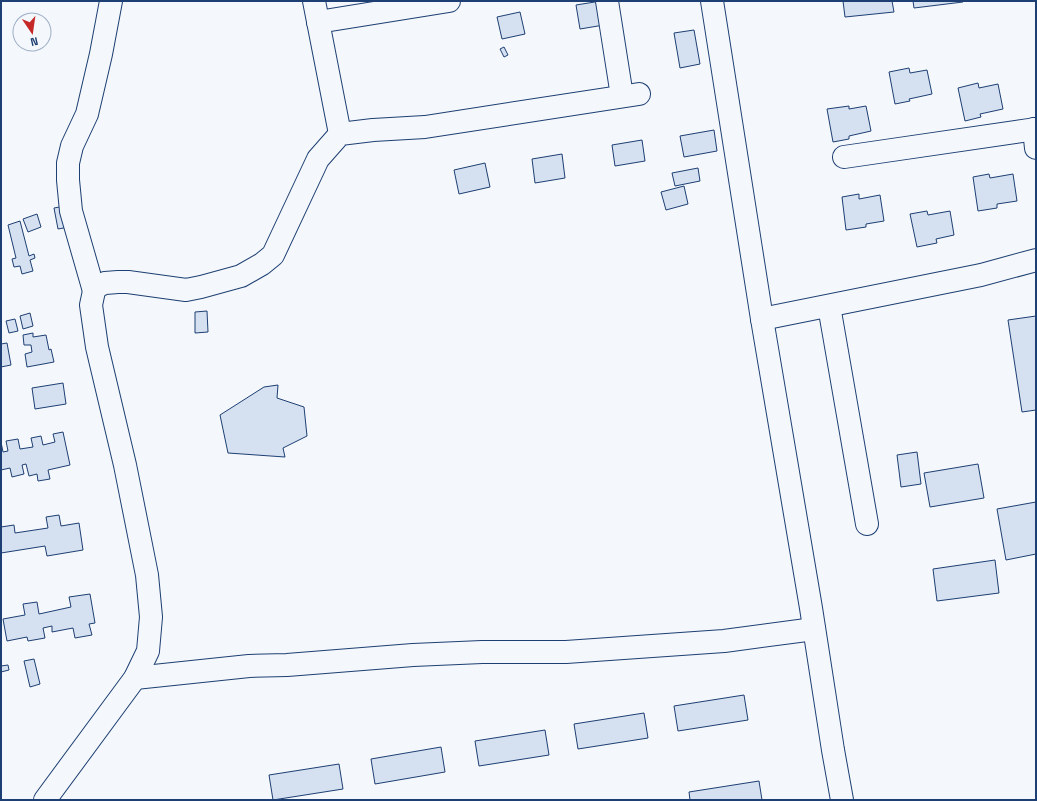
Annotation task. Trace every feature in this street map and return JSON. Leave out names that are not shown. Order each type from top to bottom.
[{"type":"street","points":[[94,292],[71,211],[68,163],[72,146],[87,114],[101,54],[111,1]]},
{"type":"street","points":[[314,1],[340,134]]},
{"type":"street","points":[[318,22],[449,1]]},
{"type":"street","points":[[45,800],[136,678],[148,651],[151,617],[147,575],[126,465],[97,347],[91,305],[94,292],[98,286],[105,283],[118,282],[186,290],[241,276],[262,264],[274,255],[318,159],[340,134],[373,130],[425,127],[631,95],[607,1]]},
{"type":"street","points":[[712,1],[762,319],[842,800]]},
{"type":"street","points":[[844,158],[1035,135]]},
{"type":"street","points":[[762,319],[981,275],[1036,260]]},
{"type":"street","points":[[829,306],[866,524]]},
{"type":"street","points":[[136,678],[249,666],[287,665],[358,658],[482,652],[566,652],[724,641],[814,629]]},
{"type":"building","points":[[601,1],[604,25],[580,29],[576,5]]},
{"type":"building","points":[[843,1],[892,1],[894,12],[845,17]]},
{"type":"building","points":[[913,1],[962,1],[963,2],[914,8]]},
{"type":"building","points":[[520,12],[525,34],[502,39],[497,17]]},
{"type":"building","points":[[694,30],[700,64],[680,68],[674,33]]},
{"type":"building","points":[[504,47],[508,55],[504,57],[500,49]]},
{"type":"building","points":[[909,68],[910,73],[927,70],[932,94],[895,104],[889,72]]},
{"type":"building","points":[[978,83],[979,88],[998,84],[1003,109],[980,114],[981,117],[965,121],[958,88]]},
{"type":"building","points":[[849,106],[849,109],[866,106],[871,131],[849,136],[849,139],[833,142],[827,109]]},
{"type":"building","points":[[714,130],[717,151],[684,157],[680,136]]},
{"type":"building","points":[[642,140],[645,161],[615,166],[612,145]]},
{"type":"building","points":[[562,154],[565,178],[535,183],[532,159]]},
{"type":"building","points":[[485,163],[490,187],[459,194],[454,170]]},
{"type":"building","points":[[698,168],[700,181],[675,186],[672,173]]},
{"type":"building","points":[[989,174],[990,178],[1013,174],[1017,201],[997,204],[997,208],[978,211],[973,177]]},
{"type":"building","points":[[684,186],[688,204],[666,210],[661,192]]},
{"type":"building","points":[[859,194],[859,199],[880,195],[884,221],[866,224],[866,227],[846,230],[842,197]]},
{"type":"building","points":[[65,206],[69,227],[58,229],[54,208]]},
{"type":"building","points":[[927,211],[928,215],[950,211],[954,235],[936,239],[937,243],[917,247],[910,214]]},
{"type":"building","points":[[37,214],[41,227],[28,232],[23,219]]},
{"type":"building","points":[[20,221],[29,256],[34,254],[35,258],[30,260],[33,271],[22,274],[20,266],[14,267],[12,259],[16,258],[8,225]]},
{"type":"building","points":[[207,311],[208,332],[195,333],[195,312]]},
{"type":"building","points":[[30,313],[33,326],[23,329],[20,316]]},
{"type":"building","points":[[1036,316],[1036,410],[1022,412],[1008,320]]},
{"type":"building","points":[[15,319],[18,331],[9,333],[6,321]]},
{"type":"building","points":[[33,333],[33,337],[46,335],[49,350],[51,349],[54,362],[27,367],[25,354],[32,352],[31,345],[24,345],[23,335]]},
{"type":"building","points":[[7,343],[11,365],[1,367],[1,344]]},
{"type":"building","points":[[63,383],[66,404],[35,409],[32,388]]},
{"type":"building","points":[[278,385],[277,398],[304,407],[307,436],[283,448],[285,457],[228,453],[220,415],[264,387]]},
{"type":"building","points":[[63,432],[70,465],[48,470],[50,479],[38,481],[37,474],[29,476],[26,464],[22,465],[24,474],[12,477],[10,468],[1,470],[1,442],[3,452],[8,451],[6,441],[18,439],[20,449],[33,447],[31,438],[41,436],[43,445],[55,442],[53,434]]},
{"type":"building","points":[[917,452],[921,484],[901,487],[897,455]]},
{"type":"building","points":[[978,464],[984,498],[930,507],[924,473]]},
{"type":"building","points":[[1036,502],[1036,554],[1006,560],[997,509]]},
{"type":"building","points":[[59,515],[61,526],[79,523],[83,550],[47,556],[45,546],[1,553],[1,527],[14,525],[15,533],[48,528],[46,517]]},
{"type":"building","points":[[995,560],[999,593],[937,601],[933,569]]},
{"type":"building","points":[[90,594],[95,623],[89,624],[92,635],[75,638],[73,628],[52,632],[52,626],[43,628],[45,638],[28,641],[27,637],[7,641],[3,619],[25,615],[23,604],[37,602],[39,614],[71,607],[69,597]]},
{"type":"building","points":[[34,659],[40,684],[30,687],[24,661]]},
{"type":"building","points":[[8,665],[9,670],[1,672],[1,666]]},
{"type":"building","points":[[744,695],[748,720],[678,731],[674,706]]},
{"type":"building","points":[[644,713],[648,738],[578,749],[574,724]]},
{"type":"building","points":[[545,730],[549,755],[479,766],[475,741]]},
{"type":"building","points":[[441,747],[445,772],[375,784],[371,759]]},
{"type":"building","points":[[339,764],[343,789],[273,800],[269,775]]},
{"type":"building","points":[[759,781],[762,800],[690,800],[689,792]]}]
